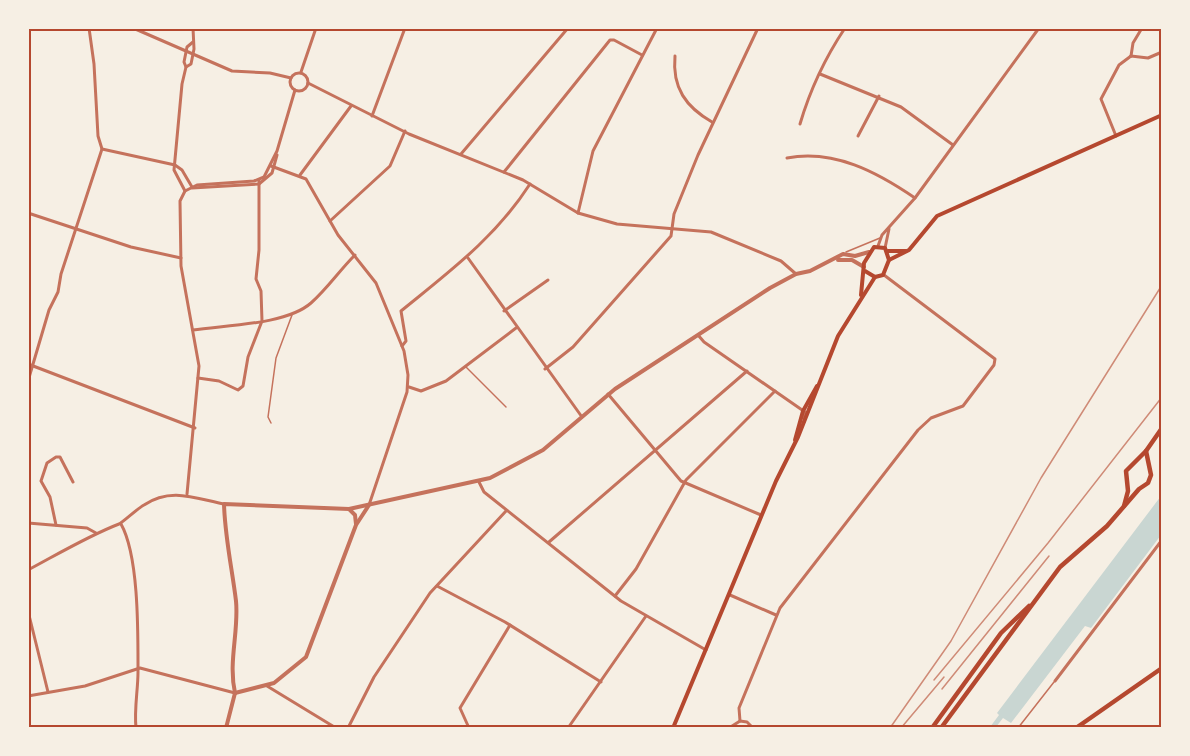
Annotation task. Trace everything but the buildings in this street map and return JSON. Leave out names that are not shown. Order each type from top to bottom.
[{"type":"main road","points":[[889,260],[907,251],[937,216],[1161,115]]},
{"type":"main road","points":[[861,297],[869,252],[878,246],[887,250],[907,251]]},
{"type":"main road","points":[[795,440],[803,411],[817,386],[842,328],[875,277],[884,274],[889,260],[887,250]]},
{"type":"main road","points":[[865,269],[875,277]]},
{"type":"main road","points":[[673,728],[730,595],[761,514],[817,393],[817,386]]},
{"type":"main road","points":[[1123,508],[1128,484],[1126,471],[1146,451],[1161,428]]},
{"type":"main road","points":[[941,728],[1060,567],[1107,526],[1139,489],[1150,481],[1146,451]]},
{"type":"main road","points":[[1135,463],[1147,467]]},
{"type":"main road","points":[[1128,484],[1139,489]]},
{"type":"main road","points":[[932,728],[1002,633],[1032,604]]},
{"type":"main road","points":[[1076,728],[1161,668]]},
{"type":"street","points":[[28,381],[102,149],[98,136],[94,66],[89,28]]},
{"type":"street","points":[[133,28],[232,71],[270,73],[291,78],[301,73],[316,28]]},
{"type":"street","points":[[186,67],[191,64],[193,55],[193,28]]},
{"type":"street","points":[[372,116],[405,28]]},
{"type":"street","points":[[461,154],[568,28]]},
{"type":"street","points":[[578,213],[593,151],[657,28]]},
{"type":"street","points":[[545,369],[581,338],[667,241],[673,228],[678,204],[712,122],[758,28]]},
{"type":"street","points":[[800,124],[809,94],[845,28]]},
{"type":"street","points":[[878,246],[881,237],[915,198],[1039,28]]},
{"type":"street","points":[[1131,56],[1133,43],[1142,28]]},
{"type":"street","points":[[504,172],[610,40],[642,54]]},
{"type":"street","points":[[185,191],[175,174],[175,165],[186,52],[193,42]]},
{"type":"street","points":[[1116,136],[1101,99],[1119,65],[1131,56],[1148,58],[1161,52]]},
{"type":"street","points":[[675,56],[678,85],[688,106],[712,122]]},
{"type":"street","points":[[301,73],[307,78],[308,83],[351,106],[530,184],[578,213],[617,224],[703,230],[787,264],[796,274]]},
{"type":"street","points":[[820,74],[879,96],[901,107],[953,146]]},
{"type":"street","points":[[291,78],[290,84],[296,90],[302,90],[308,83]]},
{"type":"street","points":[[187,494],[200,366],[181,258],[179,208],[185,191],[192,188],[259,182],[270,177],[296,90]]},
{"type":"street","points":[[858,136],[879,96]]},
{"type":"street","points":[[300,175],[351,106]]},
{"type":"street","points":[[330,220],[390,166],[405,131]]},
{"type":"street","points":[[102,149],[175,165],[182,170],[192,188]]},
{"type":"street","points":[[787,158],[802,155],[820,156],[869,170],[915,198]]},
{"type":"street","points":[[28,696],[85,686],[138,669],[235,693],[267,686],[290,672],[310,651],[356,525],[369,505],[408,387],[408,370],[402,346],[376,283],[330,220],[311,186],[300,175],[273,167]]},
{"type":"street","points":[[198,378],[219,381],[235,389],[242,389],[256,331],[262,321],[261,291],[256,281],[259,182]]},
{"type":"street","points":[[402,346],[406,341],[401,311],[468,258],[512,212],[530,184]]},
{"type":"street","points":[[28,213],[131,247],[181,258]]},
{"type":"street","points":[[887,250],[889,229]]},
{"type":"street","points":[[28,570],[96,533],[121,524],[128,515],[153,499],[187,494],[224,504],[349,508],[479,482],[533,457],[608,394],[796,274],[834,261],[843,255],[855,256],[869,252]]},
{"type":"street","points":[[193,330],[292,315],[310,304],[355,255]]},
{"type":"street","points":[[468,258],[545,369],[582,417]]},
{"type":"street","points":[[834,261],[852,260],[865,269]]},
{"type":"street","points":[[740,721],[739,708],[776,615],[918,430],[931,418],[963,406],[994,365],[995,359],[884,274]]},
{"type":"street","points":[[504,311],[548,280]]},
{"type":"street","points":[[251,322],[256,331]]},
{"type":"street","points":[[408,387],[421,391],[446,381],[516,328]]},
{"type":"street","points":[[698,335],[803,411],[804,422]]},
{"type":"street","points":[[28,364],[195,428]]},
{"type":"street","points":[[549,543],[747,370]]},
{"type":"street","points":[[615,596],[636,569],[685,483],[775,391]]},
{"type":"street","points":[[608,394],[654,451],[685,483],[761,514]]},
{"type":"street","points":[[56,525],[50,497],[41,481],[49,461],[60,457],[73,482]]},
{"type":"street","points":[[479,482],[484,492],[506,511],[615,596],[706,650]]},
{"type":"street","points":[[224,504],[225,531],[236,604],[232,684],[235,693],[226,728]]},
{"type":"street","points":[[349,508],[354,515],[356,525]]},
{"type":"street","points":[[348,728],[374,677],[436,586],[506,511]]},
{"type":"street","points":[[28,523],[87,528],[96,533]]},
{"type":"street","points":[[121,524],[133,571],[138,669],[136,728]]},
{"type":"street","points":[[1055,681],[1161,540]]},
{"type":"street","points":[[436,586],[510,625],[601,682]]},
{"type":"street","points":[[730,595],[776,615]]},
{"type":"street","points":[[28,611],[48,692]]},
{"type":"street","points":[[568,728],[646,616]]},
{"type":"street","points":[[469,728],[459,708],[510,625]]},
{"type":"street","points":[[267,686],[336,728]]},
{"type":"street","points":[[729,728],[740,721],[747,722],[753,728]]},
{"type":"lane","points":[[843,255],[881,237]]},
{"type":"lane","points":[[271,423],[268,417],[273,375],[292,315]]},
{"type":"lane","points":[[465,366],[506,407]]},
{"type":"lane","points":[[1018,728],[1055,681]]},
{"type":"shaded area","points":[[1161,496],[1161,535],[1091,628],[1085,626],[1011,723],[1003,718],[996,727],[990,727],[999,715],[997,713]]},
{"type":"railway","points":[[890,728],[951,641],[1041,478],[1162,285]]},
{"type":"railway","points":[[934,680],[1048,543],[1162,397]]},
{"type":"railway","points":[[942,689],[1049,556]]},
{"type":"railway","points":[[901,728],[944,677]]}]
